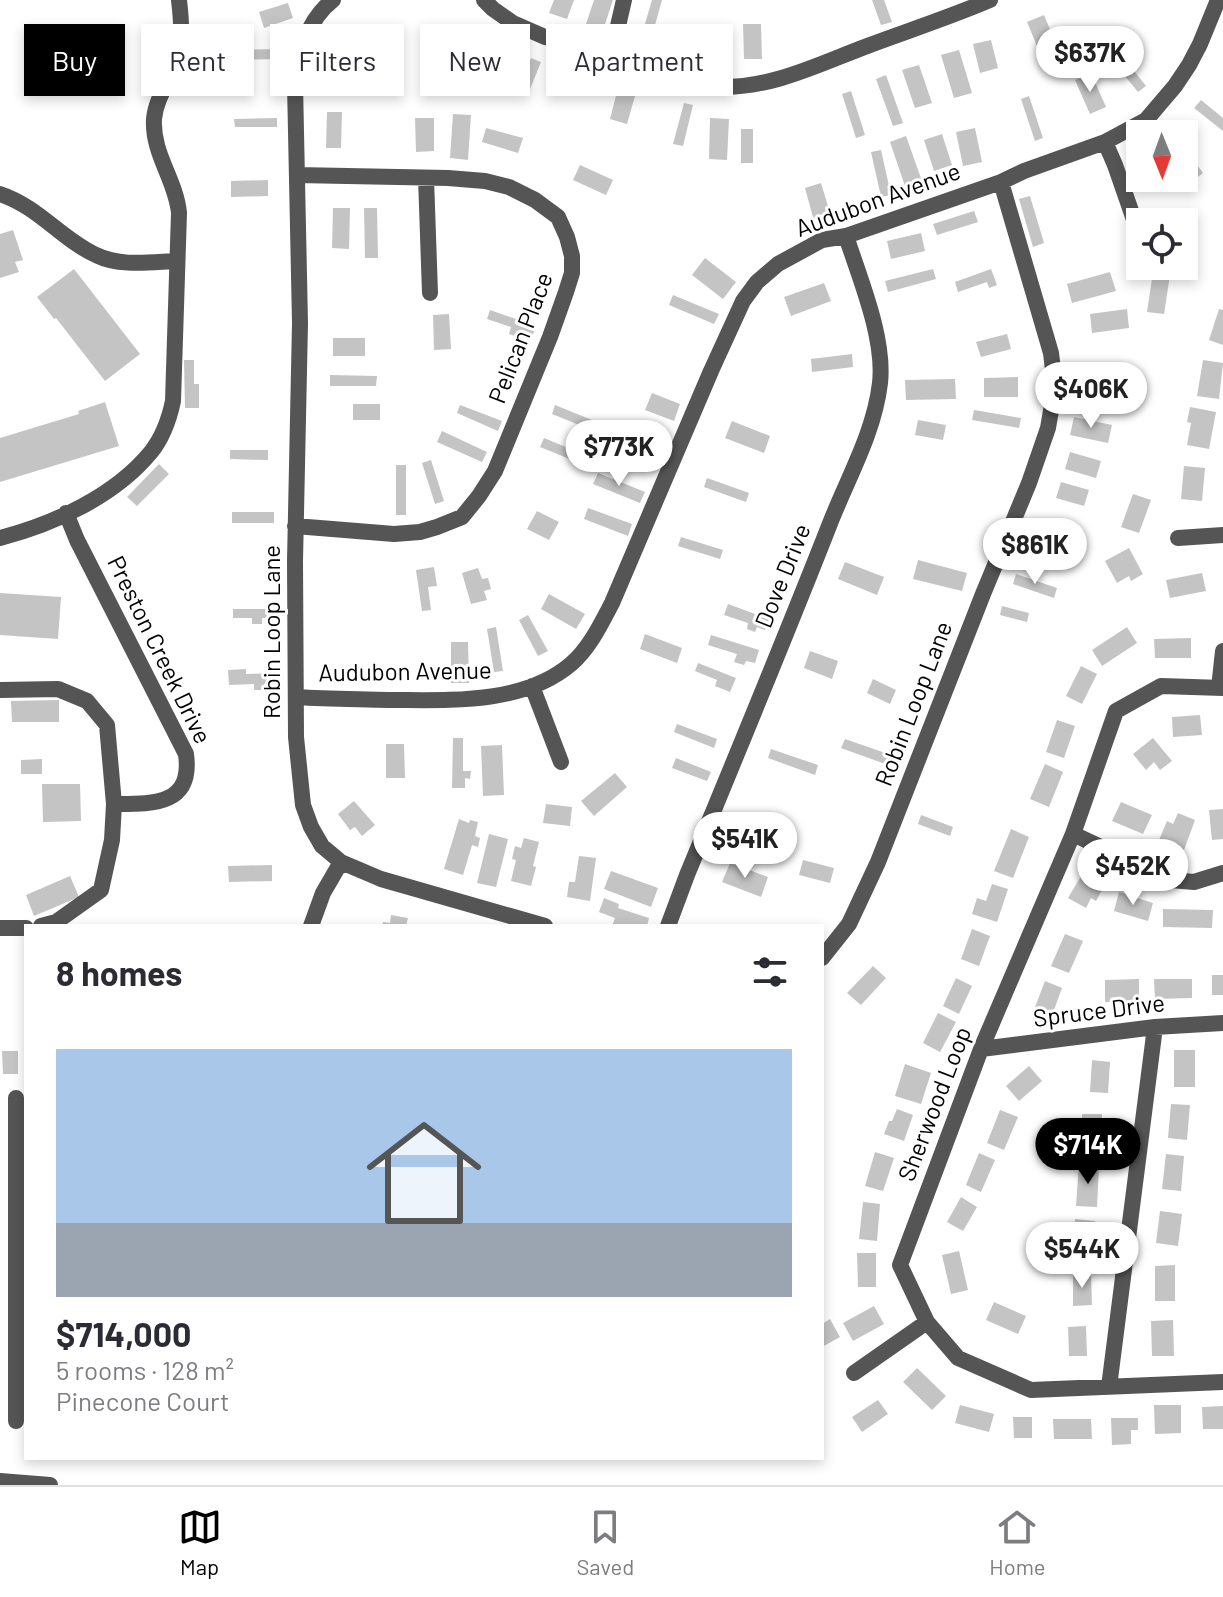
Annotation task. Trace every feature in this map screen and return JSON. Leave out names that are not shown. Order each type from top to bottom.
[{"type":"street","points":[[0,538],[32,528],[102,494],[152,451],[166,427],[173,401],[179,213],[178,202],[159,155],[154,120],[159,98],[178,58],[179,0]]},
{"type":"street","points":[[484,0],[513,23],[546,37]]},
{"type":"street","points":[[618,24],[624,0]]},
{"type":"street","points":[[733,87],[767,83],[801,73],[990,0]]},
{"type":"street","name":"Audubon Avenue","points":[[297,697],[401,700],[474,698],[532,686],[568,667],[578,658],[607,613],[711,371],[743,301],[757,282],[778,264],[822,240],[846,236],[1001,182],[1105,142],[1146,120],[1175,86],[1200,44],[1218,0]]},
{"type":"street","name":"Robin Loop Lane","points":[[330,1],[312,23],[298,63],[295,84],[300,323],[295,526],[296,737],[303,805],[322,846],[341,862],[381,879],[538,924]]},
{"type":"street","points":[[1105,142],[1130,208]]},
{"type":"street","name":"Pelican Place","points":[[295,526],[394,534],[429,530],[462,517],[495,471],[550,337],[572,273],[572,256],[558,217],[535,200],[509,187],[485,181],[297,175]]},
{"type":"street","points":[[426,178],[430,293]]},
{"type":"street","name":"Robin Loop Lane","points":[[824,955],[849,924],[878,862],[1048,428],[1055,387],[1051,353],[1001,182]]},
{"type":"street","points":[[0,194],[29,207],[96,256],[132,262],[177,261]]},
{"type":"street","name":"Dove Drive","points":[[669,924],[869,433],[880,381],[879,355],[872,318],[846,236]]},
{"type":"street","name":"Preston Creek Drive","points":[[66,513],[186,754],[186,777],[170,797],[151,804],[114,804]]},
{"type":"street","points":[[1178,538],[1223,535]]},
{"type":"street","points":[[1221,688],[1223,651]]},
{"type":"street","points":[[532,686],[561,762]]},
{"type":"street","name":"Sherwood Loop","points":[[1221,688],[1161,686],[1116,711],[1073,834],[981,1049],[900,1265],[927,1322],[958,1358],[1031,1390],[1223,1382]]},
{"type":"street","points":[[0,690],[58,689],[87,701],[107,725],[114,804],[112,840],[101,890],[48,924]]},
{"type":"street","points":[[1073,834],[1171,880],[1194,882],[1223,873]]},
{"type":"street","points":[[312,924],[323,893],[341,862]]},
{"type":"street","points":[[0,928],[24,928]]},
{"type":"street","name":"Spruce Drive","points":[[981,1049],[1155,1027],[1223,1023]]},
{"type":"street","points":[[1109,1387],[1155,1027]]},
{"type":"street","points":[[14,1097],[16,1421]]},
{"type":"street","points":[[854,1373],[927,1322]]},
{"type":"street","points":[[0,1481],[50,1485]]},
{"type":"building","points":[[554,0],[574,0],[567,19],[549,13]]},
{"type":"building","points":[[594,0],[613,0],[605,24],[586,24]]},
{"type":"building","points":[[652,0],[662,0],[655,24],[645,24]]},
{"type":"building","points":[[872,0],[884,0],[892,22],[881,25]]},
{"type":"building","points":[[288,3],[293,18],[264,28],[259,12]]},
{"type":"building","points":[[1044,15],[1061,56],[1044,63],[1027,22]]},
{"type":"building","points":[[743,24],[761,24],[762,59],[744,59]]},
{"type":"building","points":[[991,40],[998,68],[980,73],[973,44]]},
{"type":"building","points":[[1115,47],[1146,86],[1138,92],[1107,54]]},
{"type":"building","points":[[270,49],[270,59],[254,60],[254,50]]},
{"type":"building","points":[[959,50],[972,93],[954,98],[941,55]]},
{"type":"building","points":[[531,58],[541,62],[530,89]]},
{"type":"building","points":[[919,65],[932,103],[915,108],[902,70]]},
{"type":"building","points":[[1091,73],[1106,107],[1090,114],[1075,80]]},
{"type":"building","points":[[886,75],[903,123],[893,126],[876,79]]},
{"type":"building","points":[[851,91],[865,135],[856,138],[842,94]]},
{"type":"building","points":[[616,96],[635,96],[627,124],[610,119]]},
{"type":"building","points":[[1029,96],[1043,138],[1035,141],[1021,99]]},
{"type":"building","points":[[1201,100],[1223,118],[1223,131],[1194,108]]},
{"type":"building","points":[[684,103],[693,105],[683,146],[673,144]]},
{"type":"building","points":[[327,112],[342,112],[341,148],[326,148]]},
{"type":"building","points":[[453,114],[471,115],[468,160],[450,158]]},
{"type":"building","points":[[277,118],[277,127],[235,127],[234,119]]},
{"type":"building","points":[[415,118],[434,118],[434,151],[416,152]]},
{"type":"building","points":[[710,118],[729,119],[727,160],[709,159]]},
{"type":"building","points":[[486,128],[523,138],[518,153],[482,142]]},
{"type":"building","points":[[975,128],[982,162],[963,166],[956,132]]},
{"type":"building","points":[[741,129],[753,129],[753,163],[741,163]]},
{"type":"building","points":[[942,134],[952,165],[934,171],[924,140]]},
{"type":"building","points":[[906,136],[923,184],[906,189],[890,142]]},
{"type":"building","points":[[881,150],[891,195],[881,197],[871,152]]},
{"type":"building","points":[[580,165],[613,180],[606,195],[573,180]]},
{"type":"building","points":[[268,180],[268,196],[231,197],[231,181]]},
{"type":"building","points":[[821,183],[831,216],[814,221],[805,188]]},
{"type":"building","points":[[1030,196],[1044,243],[1033,247],[1019,199]]},
{"type":"building","points":[[333,208],[350,208],[349,249],[332,248]]},
{"type":"building","points":[[364,208],[377,208],[378,258],[365,258]]},
{"type":"building","points":[[974,211],[978,222],[937,235],[933,224]]},
{"type":"building","points":[[13,230],[23,260],[15,262],[19,272],[0,278],[0,234]]},
{"type":"building","points":[[921,233],[925,251],[891,259],[887,241]]},
{"type":"building","points":[[705,258],[736,282],[723,299],[692,275]]},
{"type":"building","points":[[74,269],[140,354],[105,381],[37,297]]},
{"type":"building","points":[[933,269],[936,279],[888,292],[885,281]]},
{"type":"building","points":[[991,269],[997,285],[989,288],[987,282],[958,292],[955,282]]},
{"type":"building","points":[[1110,272],[1116,291],[1072,303],[1067,284]]},
{"type":"building","points":[[1152,280],[1169,280],[1164,314],[1147,312]]},
{"type":"building","points":[[824,283],[831,301],[791,316],[784,297]]},
{"type":"building","points":[[673,295],[719,314],[714,324],[669,305]]},
{"type":"building","points":[[1127,309],[1129,328],[1092,333],[1090,314]]},
{"type":"building","points":[[1219,309],[1223,310],[1223,345],[1209,340]]},
{"type":"building","points":[[490,310],[536,326],[532,337],[522,334],[520,338],[509,334],[511,327],[487,319]]},
{"type":"building","points":[[449,314],[451,349],[434,350],[433,315]]},
{"type":"building","points":[[1007,334],[1011,349],[981,357],[976,342]]},
{"type":"building","points":[[333,338],[365,338],[365,356],[333,356]]},
{"type":"building","points":[[852,354],[853,367],[812,372],[811,359]]},
{"type":"building","points":[[184,360],[194,360],[194,384],[199,384],[199,408],[185,408]]},
{"type":"building","points":[[1203,360],[1223,363],[1219,399],[1197,396]]},
{"type":"building","points":[[330,375],[377,376],[376,386],[330,386]]},
{"type":"building","points":[[1018,377],[1018,397],[984,397],[984,378]]},
{"type":"building","points":[[955,379],[956,399],[906,400],[905,380]]},
{"type":"building","points":[[652,393],[680,404],[674,421],[645,410]]},
{"type":"building","points":[[105,402],[119,446],[0,482],[0,438],[79,414],[78,411]]},
{"type":"building","points":[[353,404],[380,404],[380,420],[353,420]]},
{"type":"building","points":[[460,405],[502,421],[498,431],[457,413]]},
{"type":"building","points":[[555,405],[597,422],[594,431],[552,414]]},
{"type":"building","points":[[1190,407],[1216,412],[1209,449],[1187,445]]},
{"type":"building","points":[[974,410],[1021,418],[1019,428],[972,420]]},
{"type":"building","points":[[1074,417],[1112,425],[1108,443],[1070,435]]},
{"type":"building","points":[[918,420],[946,425],[943,440],[915,435]]},
{"type":"building","points":[[732,421],[770,436],[764,453],[725,438]]},
{"type":"building","points":[[638,424],[669,433],[662,457],[631,447]]},
{"type":"building","points":[[442,431],[487,452],[482,462],[437,442]]},
{"type":"building","points":[[544,438],[585,455],[582,464],[540,447]]},
{"type":"building","points":[[230,450],[268,450],[268,460],[230,459]]},
{"type":"building","points":[[1070,452],[1101,461],[1096,478],[1065,469]]},
{"type":"building","points":[[431,460],[444,501],[435,504],[422,463]]},
{"type":"building","points":[[159,464],[169,474],[137,506],[127,497]]},
{"type":"building","points":[[396,465],[406,465],[406,515],[396,515]]},
{"type":"building","points":[[1184,466],[1205,468],[1202,501],[1181,499]]},
{"type":"building","points":[[598,473],[645,492],[640,503],[593,484]]},
{"type":"building","points":[[707,478],[749,493],[746,502],[704,487]]},
{"type":"building","points":[[1061,482],[1089,490],[1084,506],[1056,498]]},
{"type":"building","points":[[1133,494],[1151,500],[1139,533],[1121,527]]},
{"type":"building","points":[[588,508],[632,524],[628,536],[584,519]]},
{"type":"building","points":[[537,511],[559,522],[549,540],[527,529]]},
{"type":"building","points":[[232,512],[274,512],[274,523],[232,523]]},
{"type":"building","points":[[1032,536],[1073,553],[1069,563],[1028,546]]},
{"type":"building","points":[[681,537],[723,550],[720,559],[678,546]]},
{"type":"building","points":[[1129,548],[1143,574],[1131,581],[1129,576],[1117,583],[1105,561]]},
{"type":"building","points":[[918,560],[967,573],[962,591],[913,579]]},
{"type":"building","points":[[845,562],[884,577],[877,595],[838,579]]},
{"type":"building","points":[[434,567],[437,586],[428,587],[431,610],[422,611],[416,570]]},
{"type":"building","points":[[478,568],[482,579],[488,578],[491,589],[484,591],[487,600],[471,604],[462,573]]},
{"type":"building","points":[[1202,573],[1206,591],[1170,598],[1166,580]]},
{"type":"building","points":[[1016,574],[1057,588],[1054,598],[1013,584]]},
{"type":"building","points":[[0,593],[61,597],[58,639],[0,635]]},
{"type":"building","points":[[549,594],[585,614],[576,629],[541,609]]},
{"type":"building","points":[[728,604],[769,619],[765,630],[757,627],[755,632],[747,629],[748,623],[724,615]]},
{"type":"building","points":[[1002,606],[1029,613],[1027,622],[1000,615]]},
{"type":"building","points":[[233,609],[276,609],[276,618],[262,618],[262,624],[252,624],[252,618],[233,618]]},
{"type":"building","points":[[528,615],[548,651],[538,656],[519,620]]},
{"type":"building","points":[[496,627],[503,671],[494,672],[487,629]]},
{"type":"building","points":[[1127,627],[1137,643],[1102,666],[1092,650]]},
{"type":"building","points":[[645,634],[682,648],[677,663],[640,649]]},
{"type":"building","points":[[711,635],[759,650],[755,663],[746,661],[744,665],[734,662],[737,654],[708,645]]},
{"type":"building","points":[[1191,638],[1191,658],[1155,658],[1154,639]]},
{"type":"building","points":[[451,642],[468,642],[469,683],[451,683]]},
{"type":"building","points":[[810,651],[838,661],[832,679],[804,668]]},
{"type":"building","points":[[698,663],[736,678],[730,692],[715,686],[717,680],[695,671]]},
{"type":"building","points":[[1081,666],[1097,674],[1082,704],[1066,696]]},
{"type":"building","points":[[246,669],[246,674],[278,673],[278,683],[264,684],[264,690],[254,690],[254,684],[229,685],[228,670]]},
{"type":"building","points":[[873,679],[896,690],[890,704],[867,693]]},
{"type":"building","points":[[59,700],[59,722],[12,722],[11,701]]},
{"type":"building","points":[[1200,715],[1202,735],[1173,737],[1172,717]]},
{"type":"building","points":[[1057,720],[1075,726],[1064,758],[1046,752]]},
{"type":"building","points":[[677,724],[717,739],[714,748],[674,732]]},
{"type":"building","points":[[453,738],[463,738],[463,771],[471,771],[470,779],[465,778],[465,788],[452,788]]},
{"type":"building","points":[[1153,738],[1172,761],[1160,770],[1154,762],[1146,770],[1133,754]]},
{"type":"building","points":[[845,739],[891,755],[888,765],[841,748]]},
{"type":"building","points":[[386,744],[404,744],[405,778],[386,778]]},
{"type":"building","points":[[502,745],[504,795],[483,796],[481,746]]},
{"type":"building","points":[[771,749],[818,765],[815,775],[768,758]]},
{"type":"building","points":[[676,758],[711,772],[707,781],[672,768]]},
{"type":"building","points":[[42,759],[42,774],[21,774],[21,760]]},
{"type":"building","points":[[1045,764],[1063,772],[1049,807],[1030,799]]},
{"type":"building","points":[[615,773],[627,787],[594,816],[581,801]]},
{"type":"building","points":[[42,784],[80,784],[81,821],[43,822]]},
{"type":"building","points":[[354,801],[375,825],[362,836],[355,827],[350,830],[338,814]]},
{"type":"building","points":[[1121,802],[1152,815],[1143,834],[1112,821]]},
{"type":"building","points":[[546,804],[572,807],[570,826],[543,823]]},
{"type":"building","points":[[1223,809],[1223,839],[1212,840],[1209,810]]},
{"type":"building","points":[[1178,813],[1195,820],[1184,850],[1159,840],[1167,821],[1173,824]]},
{"type":"building","points":[[921,815],[953,827],[950,836],[918,824]]},
{"type":"building","points":[[459,819],[478,822],[475,836],[480,838],[478,847],[472,845],[463,875],[444,869]]},
{"type":"building","points":[[1011,829],[1029,837],[1013,878],[994,871]]},
{"type":"building","points":[[489,834],[508,839],[496,887],[477,883]]},
{"type":"building","points":[[524,838],[539,842],[531,886],[511,881],[516,860],[512,859],[515,846],[521,848]]},
{"type":"building","points":[[579,856],[596,858],[590,901],[567,897],[569,882],[575,882]]},
{"type":"building","points":[[803,860],[834,868],[830,883],[799,875]]},
{"type":"building","points":[[730,863],[768,877],[761,897],[722,882]]},
{"type":"building","points":[[272,865],[272,881],[229,882],[228,866]]},
{"type":"building","points":[[611,871],[658,888],[651,907],[604,889]]},
{"type":"building","points":[[1084,871],[1106,883],[1096,901],[1091,898],[1086,908],[1068,898]]},
{"type":"building","points":[[70,876],[79,897],[34,916],[26,895]]},
{"type":"building","points":[[992,884],[1008,889],[997,922],[972,914],[977,898],[986,901]]},
{"type":"building","points":[[1119,892],[1153,903],[1148,921],[1114,911]]},
{"type":"building","points":[[604,898],[619,904],[618,908],[649,918],[648,924],[613,924],[615,918],[599,912]]},
{"type":"building","points":[[1163,909],[1213,910],[1212,928],[1163,927]]},
{"type":"building","points":[[391,915],[408,918],[406,924],[382,924],[390,923]]},
{"type":"building","points":[[972,929],[990,936],[979,966],[961,959]]},
{"type":"building","points":[[1065,934],[1083,941],[1069,973],[1051,966]]},
{"type":"building","points":[[873,966],[886,978],[861,1005],[847,993]]},
{"type":"building","points":[[1212,975],[1223,975],[1223,995],[1212,995]]},
{"type":"building","points":[[956,978],[972,986],[959,1014],[943,1006]]},
{"type":"building","points":[[1139,979],[1139,1002],[1105,1002],[1105,980]]},
{"type":"building","points":[[1154,979],[1192,979],[1192,998],[1155,999]]},
{"type":"building","points":[[1045,981],[1062,988],[1050,1021],[1032,1015]]},
{"type":"building","points":[[938,1013],[956,1022],[940,1052],[923,1043]]},
{"type":"building","points":[[1174,1050],[1195,1050],[1195,1087],[1174,1087]]},
{"type":"building","points":[[2,1051],[18,1051],[18,1074],[3,1074]]},
{"type":"building","points":[[1092,1060],[1110,1062],[1108,1093],[1090,1092]]},
{"type":"building","points":[[905,1064],[931,1073],[921,1104],[895,1096]]},
{"type":"building","points":[[1029,1066],[1042,1081],[1019,1101],[1006,1086]]},
{"type":"building","points":[[1171,1104],[1190,1105],[1187,1140],[1168,1138]]},
{"type":"building","points":[[897,1109],[913,1115],[904,1141],[884,1134]]},
{"type":"building","points":[[1000,1110],[1018,1117],[1004,1150],[987,1143]]},
{"type":"building","points":[[1082,1114],[1102,1114],[1101,1150],[1081,1150]]},
{"type":"building","points":[[875,1152],[894,1158],[883,1191],[865,1186]]},
{"type":"building","points":[[979,1153],[995,1160],[981,1192],[966,1185]]},
{"type":"building","points":[[1166,1154],[1184,1156],[1181,1191],[1162,1189]]},
{"type":"building","points":[[1079,1164],[1099,1165],[1097,1207],[1076,1206]]},
{"type":"building","points":[[961,1197],[977,1207],[963,1231],[947,1222]]},
{"type":"building","points":[[863,1202],[880,1204],[877,1241],[859,1239]]},
{"type":"building","points":[[1160,1211],[1182,1214],[1178,1246],[1156,1243]]},
{"type":"building","points":[[1075,1219],[1095,1221],[1092,1255],[1072,1253]]},
{"type":"building","points":[[959,1251],[968,1290],[951,1294],[942,1255]]},
{"type":"building","points":[[857,1253],[876,1253],[876,1287],[858,1287]]},
{"type":"building","points":[[1175,1265],[1175,1301],[1155,1301],[1155,1266]]},
{"type":"building","points":[[1073,1275],[1091,1275],[1092,1305],[1073,1306]]},
{"type":"building","points":[[994,1302],[1026,1316],[1018,1334],[986,1320]]},
{"type":"building","points":[[874,1306],[884,1324],[853,1341],[843,1323]]},
{"type":"building","points":[[830,1319],[840,1337],[824,1346],[824,1323]]},
{"type":"building","points":[[1173,1320],[1174,1356],[1152,1356],[1151,1321]]},
{"type":"building","points":[[1086,1326],[1087,1356],[1069,1356],[1068,1327]]},
{"type":"building","points":[[917,1368],[946,1396],[932,1410],[903,1382]]},
{"type":"building","points":[[878,1400],[888,1414],[862,1432],[852,1417]]},
{"type":"building","points":[[960,1405],[994,1414],[989,1432],[955,1423]]},
{"type":"building","points":[[1154,1405],[1181,1405],[1181,1433],[1155,1434]]},
{"type":"building","points":[[1223,1406],[1223,1429],[1203,1429],[1202,1407]]},
{"type":"building","points":[[1013,1417],[1032,1417],[1032,1438],[1014,1438]]},
{"type":"building","points":[[1111,1418],[1138,1418],[1138,1430],[1131,1430],[1131,1444],[1112,1445]]},
{"type":"building","points":[[1053,1419],[1091,1419],[1092,1439],[1054,1439]]}]
